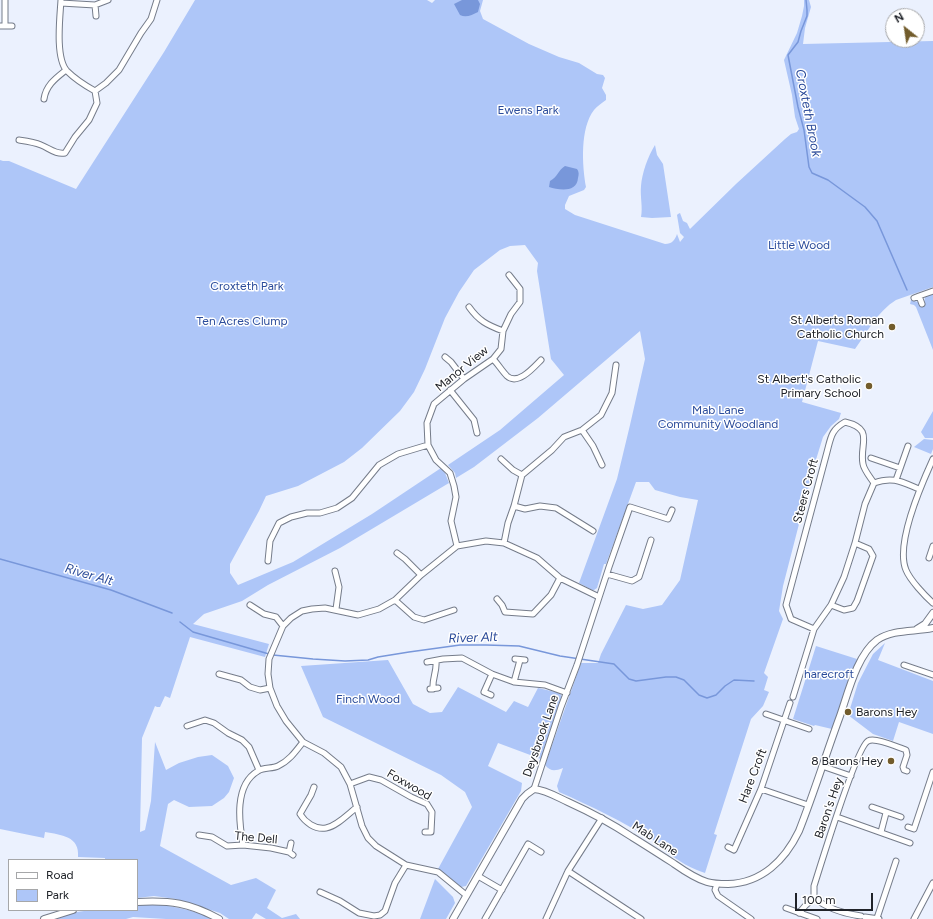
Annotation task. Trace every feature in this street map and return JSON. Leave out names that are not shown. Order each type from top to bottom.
[{"type":"street","points":[[5,0],[2,26],[12,26]]},
{"type":"street","points":[[95,91],[88,88],[66,70],[59,48],[61,1],[95,5],[108,0]]},
{"type":"street","points":[[95,91],[106,83],[119,70],[151,19],[157,0]]},
{"type":"street","points":[[95,5],[96,16]]},
{"type":"street","points":[[44,99],[46,91],[53,80],[66,70]]},
{"type":"street","points":[[39,90],[46,91]]},
{"type":"street","points":[[19,140],[27,140],[42,145],[50,150],[65,153],[75,137],[89,120],[95,109],[97,103],[95,91]]},
{"type":"street","points":[[27,133],[27,140]]},
{"type":"street","name":"Manor View","points":[[457,546],[451,521],[456,497],[454,486],[450,474],[436,460],[428,445],[427,423],[434,404],[464,379],[493,358],[501,349],[503,331],[511,314],[520,302],[520,289],[509,275]]},
{"type":"street","points":[[922,304],[916,297],[933,291]]},
{"type":"street","points":[[469,307],[486,325],[503,331]]},
{"type":"street","points":[[445,357],[451,362],[464,379]]},
{"type":"street","points":[[493,358],[508,377],[514,379],[521,377],[541,360]]},
{"type":"street","points":[[504,543],[508,522],[514,506],[522,474],[552,450],[564,437],[582,430],[601,415],[612,393],[616,365]]},
{"type":"street","points":[[450,390],[474,420],[477,433]]},
{"type":"street","name":"Steers Croft","points":[[814,629],[791,619],[786,605],[830,441],[833,432],[838,426],[845,422],[855,425],[862,430],[865,438],[862,453],[863,466],[874,483]]},
{"type":"street","points":[[582,430],[593,446],[602,465]]},
{"type":"street","points":[[268,561],[270,541],[279,524],[291,517],[307,513],[320,513],[337,508],[352,498],[379,465],[398,454],[428,445]]},
{"type":"street","points":[[896,480],[908,446]]},
{"type":"street","points":[[871,458],[900,468]]},
{"type":"street","points":[[915,630],[925,624],[932,617],[931,601],[907,573],[904,564],[907,530],[919,489],[933,458]]},
{"type":"street","points":[[501,459],[513,470],[522,474]]},
{"type":"street","points":[[793,697],[814,629],[831,605],[844,577],[856,543],[864,504],[874,483],[885,479],[896,480],[919,489]]},
{"type":"street","points":[[514,506],[525,509],[540,506],[556,508],[594,531]]},
{"type":"street","name":"Deysbrook Lane","points":[[453,919],[522,799],[534,789],[630,507],[668,519],[672,510]]},
{"type":"street","points":[[607,574],[632,580],[639,577],[651,540]]},
{"type":"street","points":[[466,895],[438,872],[406,865],[376,846],[368,838],[362,826],[350,784],[341,767],[324,753],[303,742],[286,721],[277,706],[270,688],[268,674],[270,657],[283,626],[291,618],[312,609],[336,609],[358,615],[379,609],[395,600],[421,575],[457,546],[486,541],[504,543],[537,558],[560,578],[600,597]]},
{"type":"street","points":[[831,605],[844,610],[853,608],[857,601],[873,556],[868,549],[856,543]]},
{"type":"street","points":[[929,558],[933,546]]},
{"type":"street","points":[[397,553],[421,575]]},
{"type":"street","points":[[335,571],[339,587],[336,609]]},
{"type":"street","points":[[497,598],[505,612],[533,614],[551,595],[560,578]]},
{"type":"street","points":[[395,600],[414,617],[424,620],[454,610]]},
{"type":"street","points":[[250,605],[264,614],[276,617],[283,626]]},
{"type":"street","points":[[751,919],[718,896],[715,890],[717,884],[732,884],[760,876],[772,868],[783,857],[794,841],[851,684],[862,658],[873,644],[883,637],[896,633],[933,628]]},
{"type":"street","points":[[427,662],[462,658],[492,674],[514,682],[545,685],[567,692]]},
{"type":"street","points":[[514,682],[520,660]]},
{"type":"street","points":[[434,689],[432,680],[436,668],[436,662]]},
{"type":"street","points":[[904,666],[933,675]]},
{"type":"street","points":[[219,674],[240,680],[250,687],[260,690],[270,688]]},
{"type":"street","points":[[491,695],[484,692],[492,674]]},
{"type":"street","name":"Hare Croft","points":[[728,847],[734,850],[761,789],[790,703]]},
{"type":"street","points":[[766,714],[809,729]]},
{"type":"street","points":[[187,726],[205,720],[214,723],[228,733],[242,740],[249,747],[259,770]]},
{"type":"street","name":"Baron's Hey","points":[[814,898],[814,886],[850,776],[863,745],[867,741],[875,740],[906,750],[907,755],[903,767],[904,770],[907,771]]},
{"type":"street","points":[[243,845],[239,819],[240,802],[246,782],[259,770],[278,766],[290,758],[303,742]]},
{"type":"street","points":[[822,766],[850,776]]},
{"type":"street","points":[[908,827],[914,829],[933,772]]},
{"type":"street","name":"Foxwood","points":[[350,784],[369,777],[381,780],[427,804],[432,812],[431,832],[425,832]]},
{"type":"street","points":[[314,787],[300,814],[303,820],[312,826],[325,828],[337,822],[357,807]]},
{"type":"street","name":"Mab Lane","points":[[534,789],[550,793],[602,818],[685,872],[702,880],[717,884]]},
{"type":"street","points":[[761,789],[808,805]]},
{"type":"street","points":[[872,807],[901,817]]},
{"type":"street","points":[[881,832],[886,813]]},
{"type":"street","points":[[837,817],[910,843]]},
{"type":"street","points":[[546,919],[568,871],[602,818]]},
{"type":"street","name":"The Dell","points":[[199,835],[212,837],[227,846],[243,845],[270,848],[291,854],[291,843]]},
{"type":"street","points":[[485,919],[528,844],[541,852]]},
{"type":"street","points":[[799,913],[814,898],[833,909],[852,915],[878,919],[896,861]]},
{"type":"street","points":[[320,892],[340,901],[359,913],[374,916],[380,915],[385,911],[395,883],[406,865]]},
{"type":"street","points":[[568,871],[641,919]]},
{"type":"street","points":[[478,876],[502,890]]},
{"type":"street","points":[[914,919],[933,883]]},
{"type":"street","points":[[138,902],[175,902],[199,909],[220,919]]},
{"type":"street","points":[[786,908],[817,919]]},
{"type":"street","points":[[44,919],[70,911]]},
{"type":"green space","name":"Croxteth Park","points":[[195,0],[427,0],[432,3],[435,0],[483,0],[480,11],[483,19],[529,44],[559,57],[579,63],[597,74],[603,75],[605,78],[602,88],[606,95],[606,100],[595,109],[589,118],[584,136],[583,158],[586,187],[584,190],[569,196],[565,209],[575,215],[665,244],[673,241],[677,234],[680,242],[684,237],[680,233],[678,214],[680,213],[683,221],[687,223],[690,229],[785,139],[791,134],[797,132],[799,129],[795,117],[792,95],[784,60],[797,33],[802,16],[804,0],[809,0],[811,7],[805,28],[803,44],[885,42],[885,48],[925,48],[925,41],[933,41],[933,287],[896,300],[873,322],[855,349],[818,341],[802,402],[841,413],[839,419],[831,426],[823,437],[814,466],[783,586],[779,611],[783,619],[764,673],[768,677],[764,690],[769,692],[763,706],[751,719],[714,834],[717,835],[705,873],[680,862],[653,840],[630,827],[559,792],[557,786],[563,768],[553,770],[549,769],[545,765],[581,663],[598,663],[601,654],[626,605],[643,609],[662,605],[680,580],[698,500],[655,490],[649,482],[636,482],[606,564],[604,564],[597,588],[592,590],[579,583],[617,479],[645,359],[640,331],[538,418],[474,467],[456,478],[455,473],[448,465],[500,430],[564,375],[551,359],[537,271],[538,263],[525,245],[510,246],[500,250],[474,270],[459,292],[445,318],[425,369],[414,392],[400,411],[362,448],[344,462],[298,486],[266,496],[230,564],[230,573],[238,585],[293,562],[372,514],[441,468],[449,483],[340,548],[268,585],[242,601],[204,614],[193,624],[269,644],[265,657],[190,637],[170,698],[165,696],[160,707],[155,706],[142,738],[140,832],[145,830],[151,801],[155,742],[166,770],[179,763],[198,757],[212,755],[228,766],[234,778],[229,792],[224,798],[212,806],[189,807],[174,800],[168,804],[160,846],[231,885],[256,878],[276,890],[267,908],[282,918],[296,914],[300,919],[266,919],[256,913],[252,919],[229,919],[220,913],[176,899],[154,896],[138,898],[138,859],[78,857],[76,845],[73,841],[63,836],[45,832],[44,838],[0,829],[0,160],[9,161],[76,189],[164,52]]},
{"type":"green space","points":[[655,145],[657,155],[663,164],[671,217],[641,217],[641,190],[644,170]]},
{"type":"green space","points":[[933,293],[933,350],[916,307],[910,304],[911,300],[918,302],[920,305],[924,304],[925,297]]},
{"type":"green space","points":[[933,411],[933,438],[925,438],[921,432]]},
{"type":"green space","points":[[924,439],[933,440],[933,449],[931,454],[914,447]]},
{"type":"green space","points":[[885,643],[878,660],[933,681],[933,734],[899,722],[893,741],[873,734],[848,715],[858,683],[873,654]]},
{"type":"green space","name":"harecroft","points":[[816,646],[857,659],[832,729],[814,726],[793,719]]},
{"type":"green space","name":"Finch Wood","points":[[388,660],[413,704],[430,713],[442,712],[458,687],[506,712],[514,701],[528,707],[538,688],[560,693],[562,697],[541,759],[498,743],[488,766],[522,783],[521,791],[466,886],[461,887],[438,869],[472,807],[465,792],[441,775],[323,717],[301,666]]},
{"type":"green space","points":[[435,879],[453,897],[455,903],[446,919],[420,919]]},
{"type":"green space","points":[[138,905],[163,905],[180,908],[214,919],[133,917],[126,919],[55,919],[84,911],[138,911]]},
{"type":"shaded area","points":[[462,0],[478,0],[480,4],[478,12],[467,16],[460,15],[454,4]]},
{"type":"shaded area","points":[[565,166],[577,169],[579,175],[577,183],[571,188],[567,189],[549,187],[550,181],[555,178]]},
{"type":"waterway","name":"Croxteth Brook","points":[[806,0],[807,16],[798,42],[788,55],[804,130],[809,167],[812,173],[828,180],[865,207],[877,221],[907,290]]},
{"type":"waterway","name":"River Alt","points":[[0,559],[111,590],[172,613]]},
{"type":"waterway","name":"River Alt","points":[[180,622],[193,632],[269,654]]},
{"type":"waterway","name":"River Alt","points":[[273,655],[345,661],[368,660],[378,657],[460,645],[519,646],[560,656],[614,664],[629,679],[636,681],[676,677],[684,680],[699,695],[707,698],[716,695],[734,680],[754,681]]},
{"type":"place","name":"St Alberts Roman Catholic Church","points":[[892,327]]},
{"type":"place","name":"St Albert's Catholic Primary School","points":[[869,386]]},
{"type":"place","name":"Barons Hey","points":[[848,712]]},
{"type":"place","name":"8 Barons Hey","points":[[891,761]]},
{"type":"park label","name":"Ewens Park","points":[[528,110]]},
{"type":"park label","name":"Little Wood","points":[[799,245]]},
{"type":"park label","name":"Ten Acres Clump","points":[[242,321]]},
{"type":"park label","name":"Mab Lane Community Woodland","points":[[718,417]]}]
